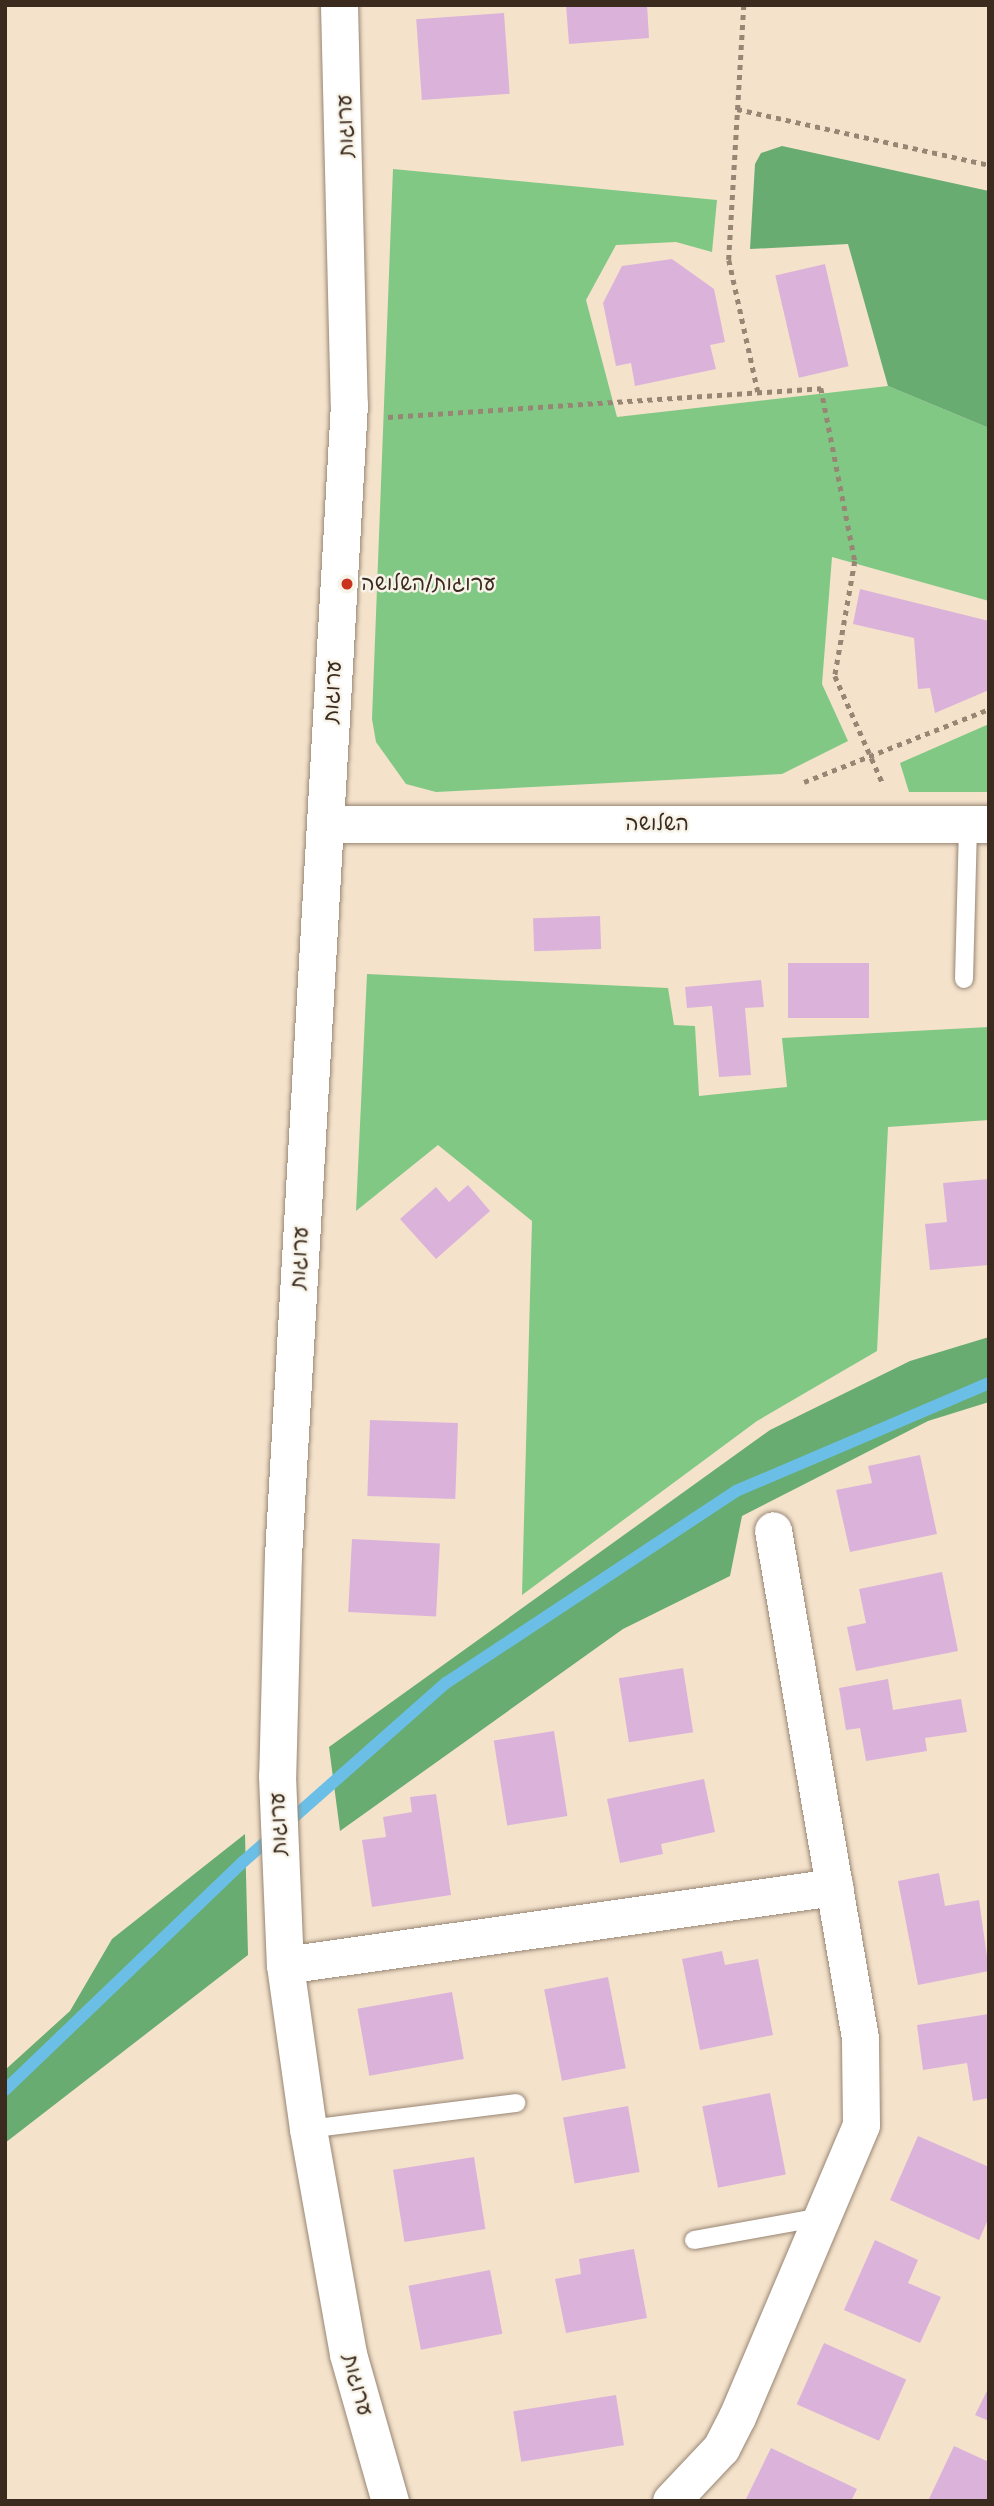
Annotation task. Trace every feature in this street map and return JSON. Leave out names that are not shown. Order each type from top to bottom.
[{"type":"street","name":"ערוגות","points":[[339,5],[349,218],[348,420],[276,1687],[285,1965],[308,2129],[348,2354],[390,2501]]},
{"type":"street","name":"השלושה","points":[[325,824],[978,824]]},
{"type":"street","points":[[671,2501],[721,2448],[825,2216],[861,2125],[863,2088],[834,1887],[774,1530]]},
{"type":"street","points":[[285,1965],[834,1887]]},
{"type":"lane","points":[[964,979],[978,824]]},
{"type":"lane","points":[[308,2129],[516,2103]]},
{"type":"lane","points":[[694,2240],[825,2216]]},
{"type":"path","points":[[744,5],[729,260],[758,392]]},
{"type":"path","points":[[737,109],[989,165]]},
{"type":"path","points":[[348,420],[821,388],[855,561],[835,676],[900,824]]},
{"type":"path","points":[[793,787],[989,709]]},
{"type":"green space","points":[[782,146],[989,191],[989,428],[888,386],[848,244],[750,249],[755,164],[761,153]]},
{"type":"green space","points":[[393,169],[717,200],[712,252],[676,242],[616,245],[586,300],[617,417],[888,386],[989,428],[989,601],[832,557],[822,684],[848,741],[782,774],[436,792],[406,784],[376,742],[372,719]]},
{"type":"green space","points":[[989,724],[989,792],[909,792],[900,763]]},
{"type":"green space","points":[[367,974],[668,988],[674,1025],[695,1026],[699,1096],[787,1087],[782,1038],[989,1027],[989,1120],[888,1127],[877,1351],[757,1421],[522,1595],[532,1221],[438,1145],[356,1211]]},
{"type":"green space","points":[[989,1337],[989,1402],[928,1421],[742,1516],[730,1576],[623,1629],[340,1831],[329,1747],[770,1430],[910,1361]]},
{"type":"green space","points":[[245,1834],[248,1955],[5,2143],[5,2070],[70,2011],[112,1939]]},
{"type":"building","points":[[566,5],[647,5],[649,38],[569,44]]},
{"type":"building","points":[[504,13],[510,94],[422,100],[416,19]]},
{"type":"building","points":[[672,259],[714,289],[725,342],[710,345],[716,369],[635,386],[631,363],[616,366],[603,303],[622,266]]},
{"type":"building","points":[[825,264],[849,366],[799,378],[775,275]]},
{"type":"building","points":[[860,589],[989,621],[989,690],[935,713],[930,688],[918,689],[914,638],[853,624]]},
{"type":"building","points":[[600,916],[601,949],[534,951],[533,918]]},
{"type":"building","points":[[788,963],[869,963],[869,1018],[788,1018]]},
{"type":"building","points":[[761,980],[764,1007],[745,1008],[751,1075],[719,1077],[712,1006],[687,1008],[685,987]]},
{"type":"building","points":[[989,1179],[989,1265],[930,1270],[925,1224],[947,1222],[943,1183]]},
{"type":"building","points":[[468,1185],[490,1211],[436,1259],[400,1219],[436,1187],[449,1202]]},
{"type":"building","points":[[370,1420],[458,1423],[455,1499],[367,1496]]},
{"type":"building","points":[[920,1455],[937,1534],[850,1552],[836,1490],[872,1483],[868,1466]]},
{"type":"building","points":[[352,1539],[440,1544],[436,1617],[348,1612]]},
{"type":"building","points":[[942,1572],[958,1651],[856,1671],[847,1627],[866,1623],[859,1589]]},
{"type":"building","points":[[683,1668],[693,1732],[629,1742],[619,1678]]},
{"type":"building","points":[[888,1679],[893,1710],[961,1699],[967,1732],[925,1738],[927,1751],[866,1761],[860,1728],[846,1730],[839,1688]]},
{"type":"building","points":[[554,1731],[567,1816],[507,1825],[494,1741]]},
{"type":"building","points":[[704,1779],[715,1832],[661,1844],[663,1854],[620,1863],[607,1799]]},
{"type":"building","points":[[436,1794],[451,1895],[372,1907],[362,1840],[386,1837],[383,1817],[412,1812],[410,1797]]},
{"type":"building","points":[[939,1873],[945,1906],[979,1900],[989,1971],[918,1985],[898,1881]]},
{"type":"building","points":[[722,1951],[725,1965],[758,1959],[773,2035],[700,2050],[682,1959]]},
{"type":"building","points":[[608,1977],[626,2068],[562,2081],[544,1989]]},
{"type":"building","points":[[452,1992],[464,2059],[369,2076],[357,2009]]},
{"type":"building","points":[[989,2014],[989,2098],[973,2101],[967,2063],[923,2070],[917,2025]]},
{"type":"building","points":[[770,2093],[786,2174],[718,2188],[702,2106]]},
{"type":"building","points":[[628,2106],[640,2172],[575,2183],[563,2117]]},
{"type":"building","points":[[918,2136],[989,2167],[989,2217],[979,2240],[890,2200]]},
{"type":"building","points":[[474,2157],[485,2229],[404,2242],[393,2170]]},
{"type":"building","points":[[875,2240],[918,2260],[908,2283],[941,2297],[920,2343],[844,2310]]},
{"type":"building","points":[[634,2249],[647,2318],[566,2333],[555,2279],[581,2274],[579,2259]]},
{"type":"building","points":[[490,2270],[502,2334],[421,2350],[409,2286]]},
{"type":"building","points":[[824,2343],[906,2380],[879,2441],[797,2404]]},
{"type":"building","points":[[989,2387],[989,2421],[975,2415]]},
{"type":"building","points":[[616,2395],[624,2445],[521,2462],[513,2411]]},
{"type":"building","points":[[954,2446],[989,2462],[989,2501],[928,2501]]},
{"type":"building","points":[[771,2448],[857,2489],[851,2501],[745,2501]]},
{"type":"waterway","points":[[5,2090],[244,1861],[446,1683],[736,1491],[989,1383]]},
{"type":"place","name":"ערוגות/השלושה","points":[[347,584]]}]
